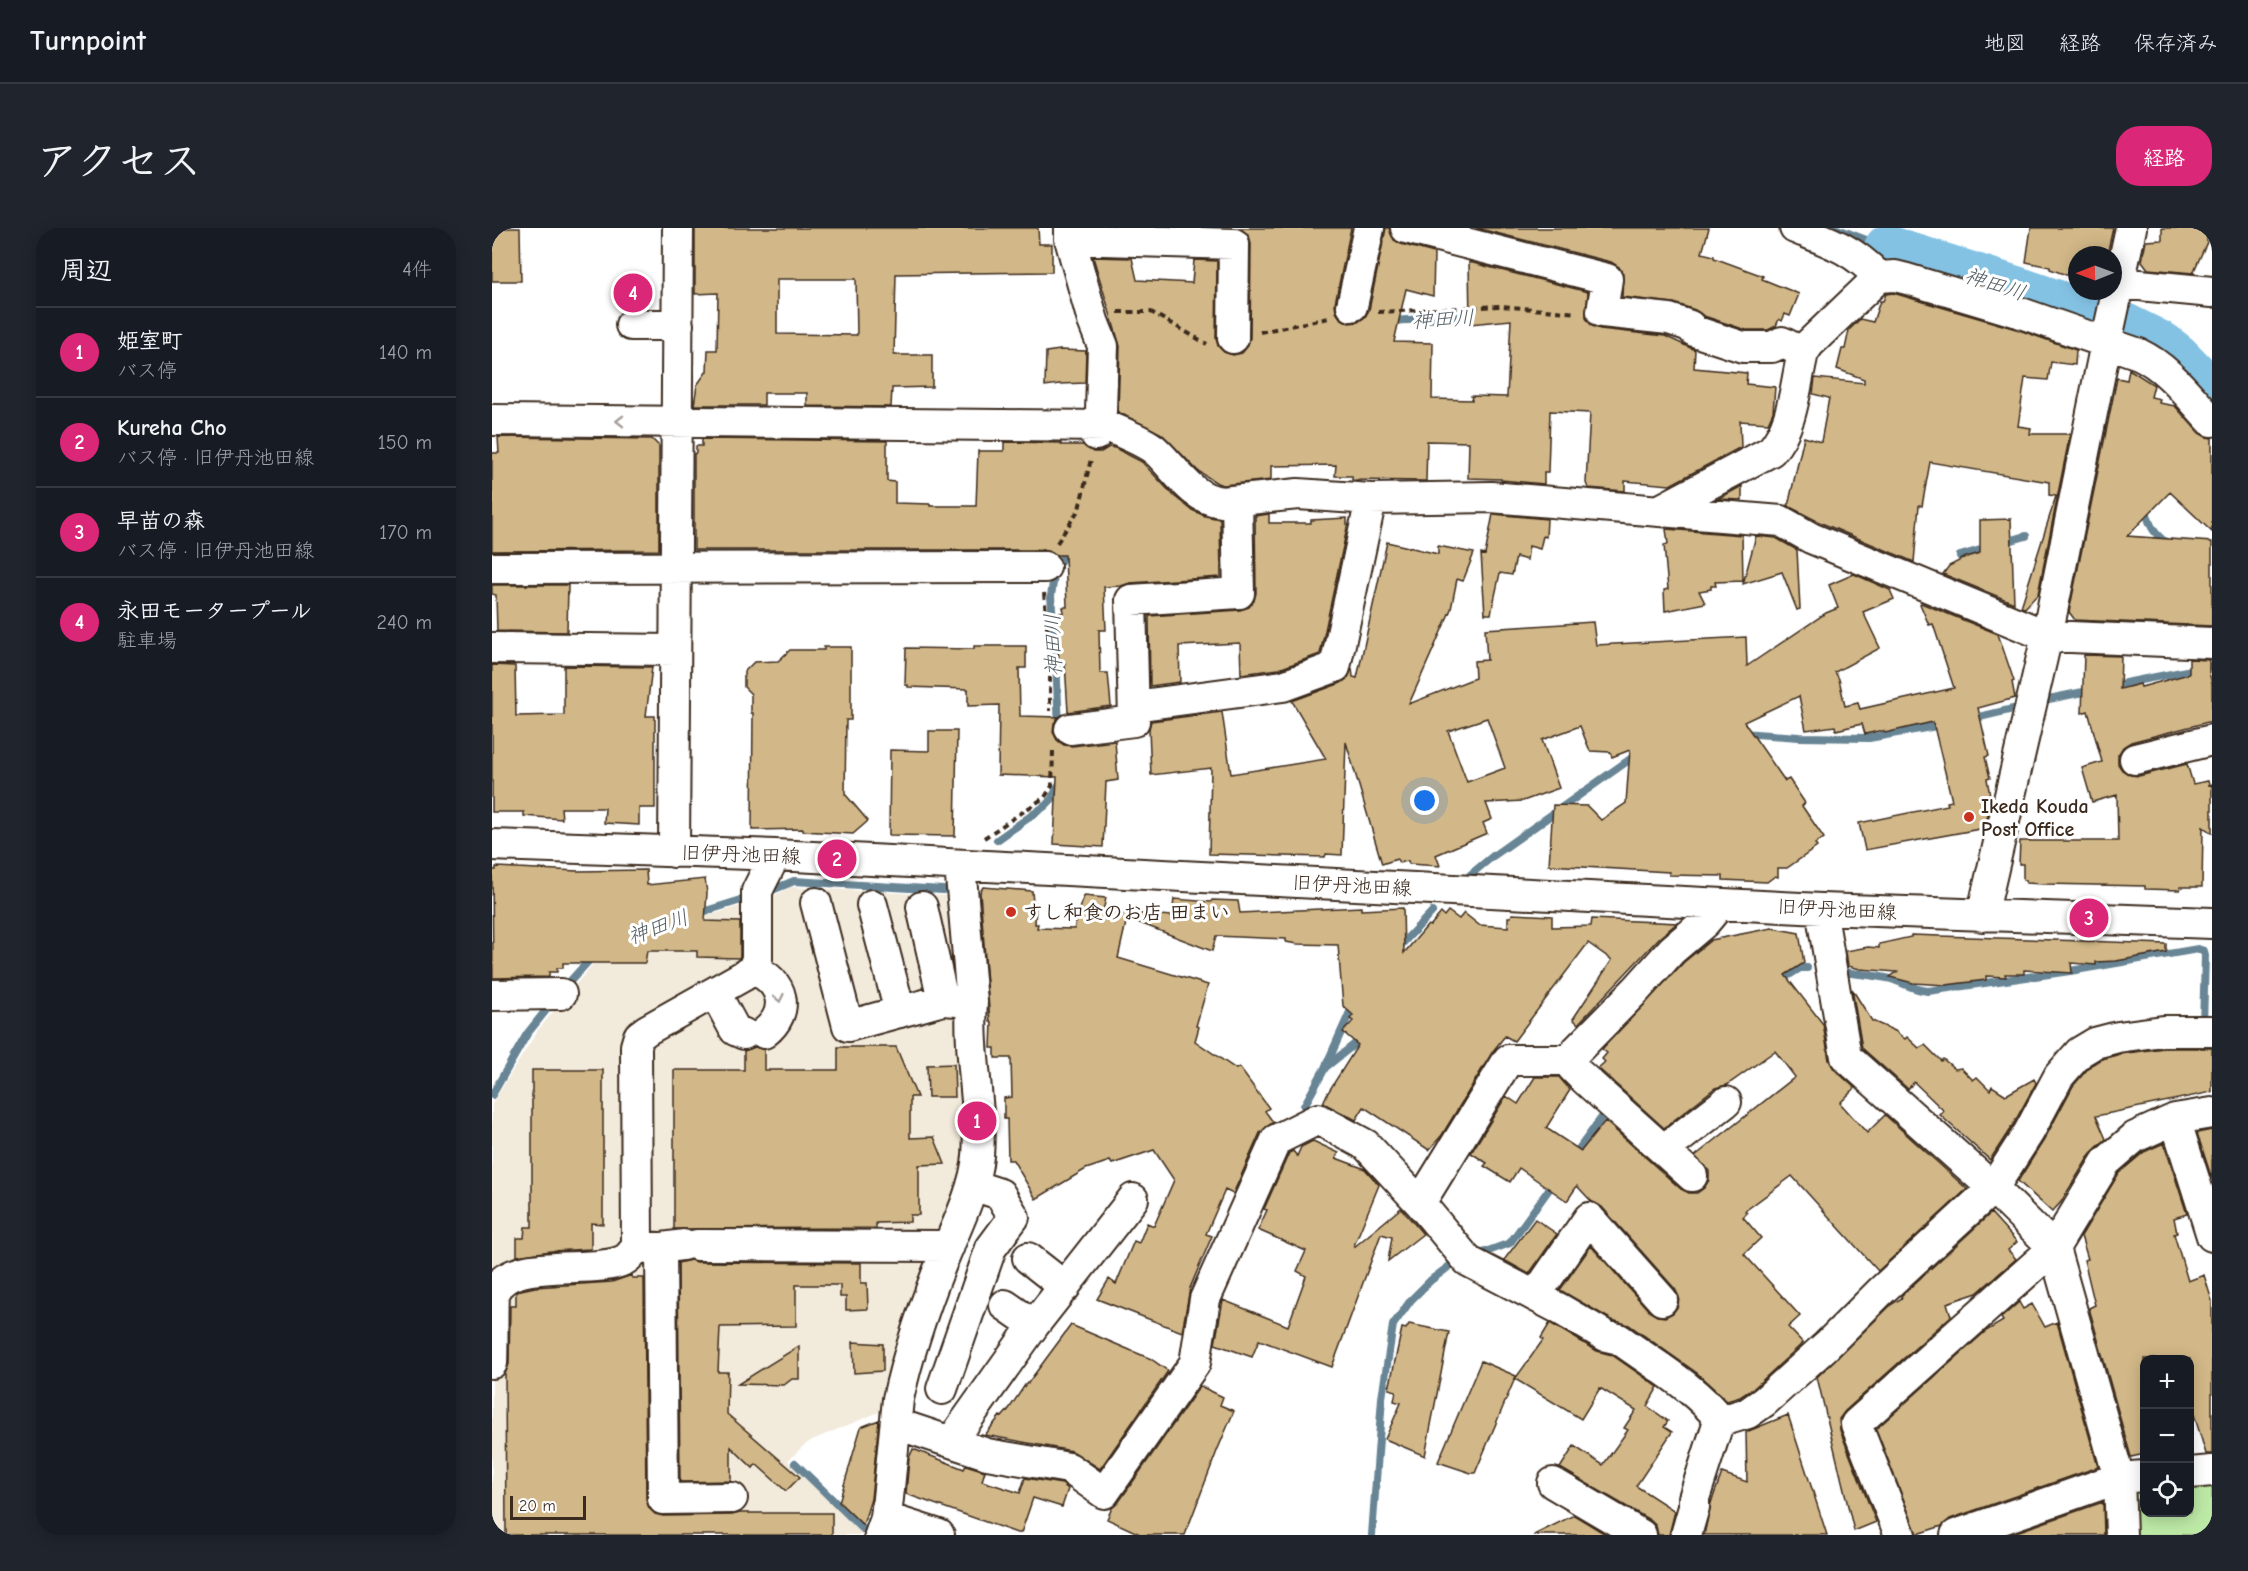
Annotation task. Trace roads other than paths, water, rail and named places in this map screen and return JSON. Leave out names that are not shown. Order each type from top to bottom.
[{"type":"street","points":[[674,852],[678,228]]},
{"type":"street","points":[[1352,306],[1369,228]]},
{"type":"street","points":[[1406,228],[1607,279],[1602,312],[1669,319],[1729,344],[1772,347],[1782,342],[1803,353]]},
{"type":"street","points":[[1795,228],[1841,246],[1872,269],[2107,339],[2151,360],[2176,379],[2181,389],[2212,421]]},
{"type":"street","points":[[2122,272],[2131,228]]},
{"type":"street","points":[[1097,430],[1101,411],[1103,346],[1093,321],[1070,233],[1234,244],[1233,338]]},
{"type":"street","points":[[1658,511],[1771,451],[1787,424],[1803,353],[1872,269]]},
{"type":"street","points":[[2122,291],[2212,292]]},
{"type":"street","points":[[1982,916],[2047,636],[2116,300]]},
{"type":"street","points":[[631,325],[678,325]]},
{"type":"street","points":[[492,420],[1113,429],[1151,447],[1196,494],[1222,502],[1298,494],[1371,499],[1491,497],[1781,521],[1812,538],[2047,636],[2212,643]]},
{"type":"street","points":[[1134,706],[1283,686],[1335,667],[1371,499]]},
{"type":"street","points":[[1058,729],[1134,722],[1131,600],[1239,593],[1237,501]]},
{"type":"street","points":[[492,568],[1045,567]]},
{"type":"street","points":[[492,648],[675,650]]},
{"type":"street","points":[[2135,759],[2212,740]]},
{"type":"street","name":"旧伊丹池田線","points":[[492,845],[674,852],[770,865],[960,865],[1821,909],[2212,923]]},
{"type":"street","points":[[732,1498],[663,1499],[669,1246],[636,1046],[639,1036],[647,1030],[715,993],[753,969],[757,959],[756,891],[770,865]]},
{"type":"street","points":[[957,1001],[960,865]]},
{"type":"street","points":[[816,903],[848,1026],[900,1012],[957,1001]]},
{"type":"street","points":[[1692,1176],[1665,1149],[1580,1076],[1573,1068],[1571,1060],[1576,1051],[1672,950],[1705,922],[1720,904]]},
{"type":"street","points":[[872,905],[900,1012]]},
{"type":"street","points":[[922,907],[957,1001],[970,1020],[976,1080],[978,1156],[972,1185],[909,1355],[898,1399],[897,1424],[883,1526],[939,1535]]},
{"type":"street","points":[[1821,909],[1846,1057],[1993,1188],[2054,1248],[2132,1477],[2121,1535]]},
{"type":"street","points":[[715,993],[735,1030],[754,1033],[778,1020],[781,996],[765,974],[753,969]]},
{"type":"street","points":[[492,995],[561,994]]},
{"type":"street","points":[[1686,1535],[1694,1507],[1694,1498],[1721,1421],[1748,1413],[1765,1401],[1993,1188],[2029,1132],[2059,1076],[2080,1052],[2095,1043],[2118,1037],[2163,1031],[2212,1031]]},
{"type":"street","points":[[1420,1203],[1508,1060],[1571,1060]]},
{"type":"street","points":[[1665,1149],[1726,1102]]},
{"type":"street","points":[[1900,1535],[1856,1424],[2054,1248],[2106,1162],[2135,1137],[2175,1119],[2212,1113]]},
{"type":"street","points":[[897,1424],[987,1454],[1069,1468],[1104,1492],[1195,1363],[1205,1299],[1276,1140],[1318,1119],[1366,1144],[1420,1203],[1468,1261],[1606,1336],[1618,1339],[1680,1384],[1712,1410],[1721,1421]]},
{"type":"street","points":[[2175,1119],[2212,1236]]},
{"type":"street","points":[[942,1389],[991,1248],[1014,1217],[1000,1194],[972,1185]]},
{"type":"street","points":[[951,1442],[1034,1325],[1133,1199]]},
{"type":"street","points":[[1535,1296],[1589,1218],[1662,1300]]},
{"type":"street","points":[[492,1363],[492,1296],[498,1284],[510,1277],[532,1270],[608,1266],[669,1246],[949,1246]]},
{"type":"street","points":[[1028,1258],[1065,1287]]},
{"type":"street","points":[[1005,1305],[1034,1325]]},
{"type":"street","points":[[2194,1473],[2212,1471]]},
{"type":"street","points":[[1956,1535],[2132,1477]]},
{"type":"street","points":[[1553,1483],[1641,1535]]},
{"type":"waterway","points":[[1835,228],[1887,248],[1873,261]]},
{"type":"waterway","name":"神田川","points":[[1887,248],[2125,326],[2163,345],[2212,392]]},
{"type":"waterway","name":"神田川","points":[[1390,321],[1480,316]]},
{"type":"waterway","points":[[2146,506],[2152,527],[2167,543]]},
{"type":"waterway","points":[[2002,543],[2026,536]]},
{"type":"waterway","name":"神田川","points":[[1060,752],[1051,596],[1055,570],[1069,546]]},
{"type":"waterway","points":[[1960,556],[1987,548]]},
{"type":"waterway","points":[[2110,686],[2212,666]]},
{"type":"waterway","points":[[2044,700],[2093,690]]},
{"type":"waterway","points":[[1971,719],[2013,709]]},
{"type":"waterway","points":[[1742,733],[1869,738],[1942,725]]},
{"type":"waterway","points":[[1470,875],[1493,856],[1636,755]]},
{"type":"waterway","name":"神田川","points":[[997,840],[1045,806],[1059,785]]},
{"type":"waterway","name":"神田川","points":[[765,893],[794,881],[943,890]]},
{"type":"waterway","name":"神田川","points":[[696,914],[751,897]]},
{"type":"waterway","points":[[1397,949],[1432,912]]},
{"type":"waterway","points":[[1843,972],[1885,978],[1928,991],[2070,971],[2198,949],[2204,951],[2205,955],[2203,1025]]},
{"type":"waterway","name":"神田川","points":[[565,987],[592,957]]},
{"type":"waterway","points":[[1779,981],[1800,968],[1807,968]]},
{"type":"waterway","points":[[1304,1106],[1325,1068],[1354,1003]]},
{"type":"waterway","name":"神田川","points":[[492,1095],[527,1034],[551,1004]]},
{"type":"waterway","points":[[1326,1067],[1356,1043],[1365,1041]]},
{"type":"waterway","points":[[1573,1157],[1605,1113]]},
{"type":"waterway","points":[[1480,1254],[1510,1243],[1555,1181]]},
{"type":"waterway","points":[[1372,1535],[1382,1398],[1393,1325],[1411,1300],[1431,1280],[1455,1262]]},
{"type":"waterway","points":[[795,1463],[866,1532]]},
{"type":"place","name":"永田モータープール","points":[[633,293]]},
{"type":"place","name":"Ikeda Kouda Post Office","points":[[1969,817]]},
{"type":"place","name":"Kureha Cho","points":[[837,859]]},
{"type":"place","name":"すし和食のお店 田まい","points":[[1011,912]]},
{"type":"place","name":"早苗の森","points":[[2089,918]]},
{"type":"place","name":"姫室町","points":[[977,1121]]}]
